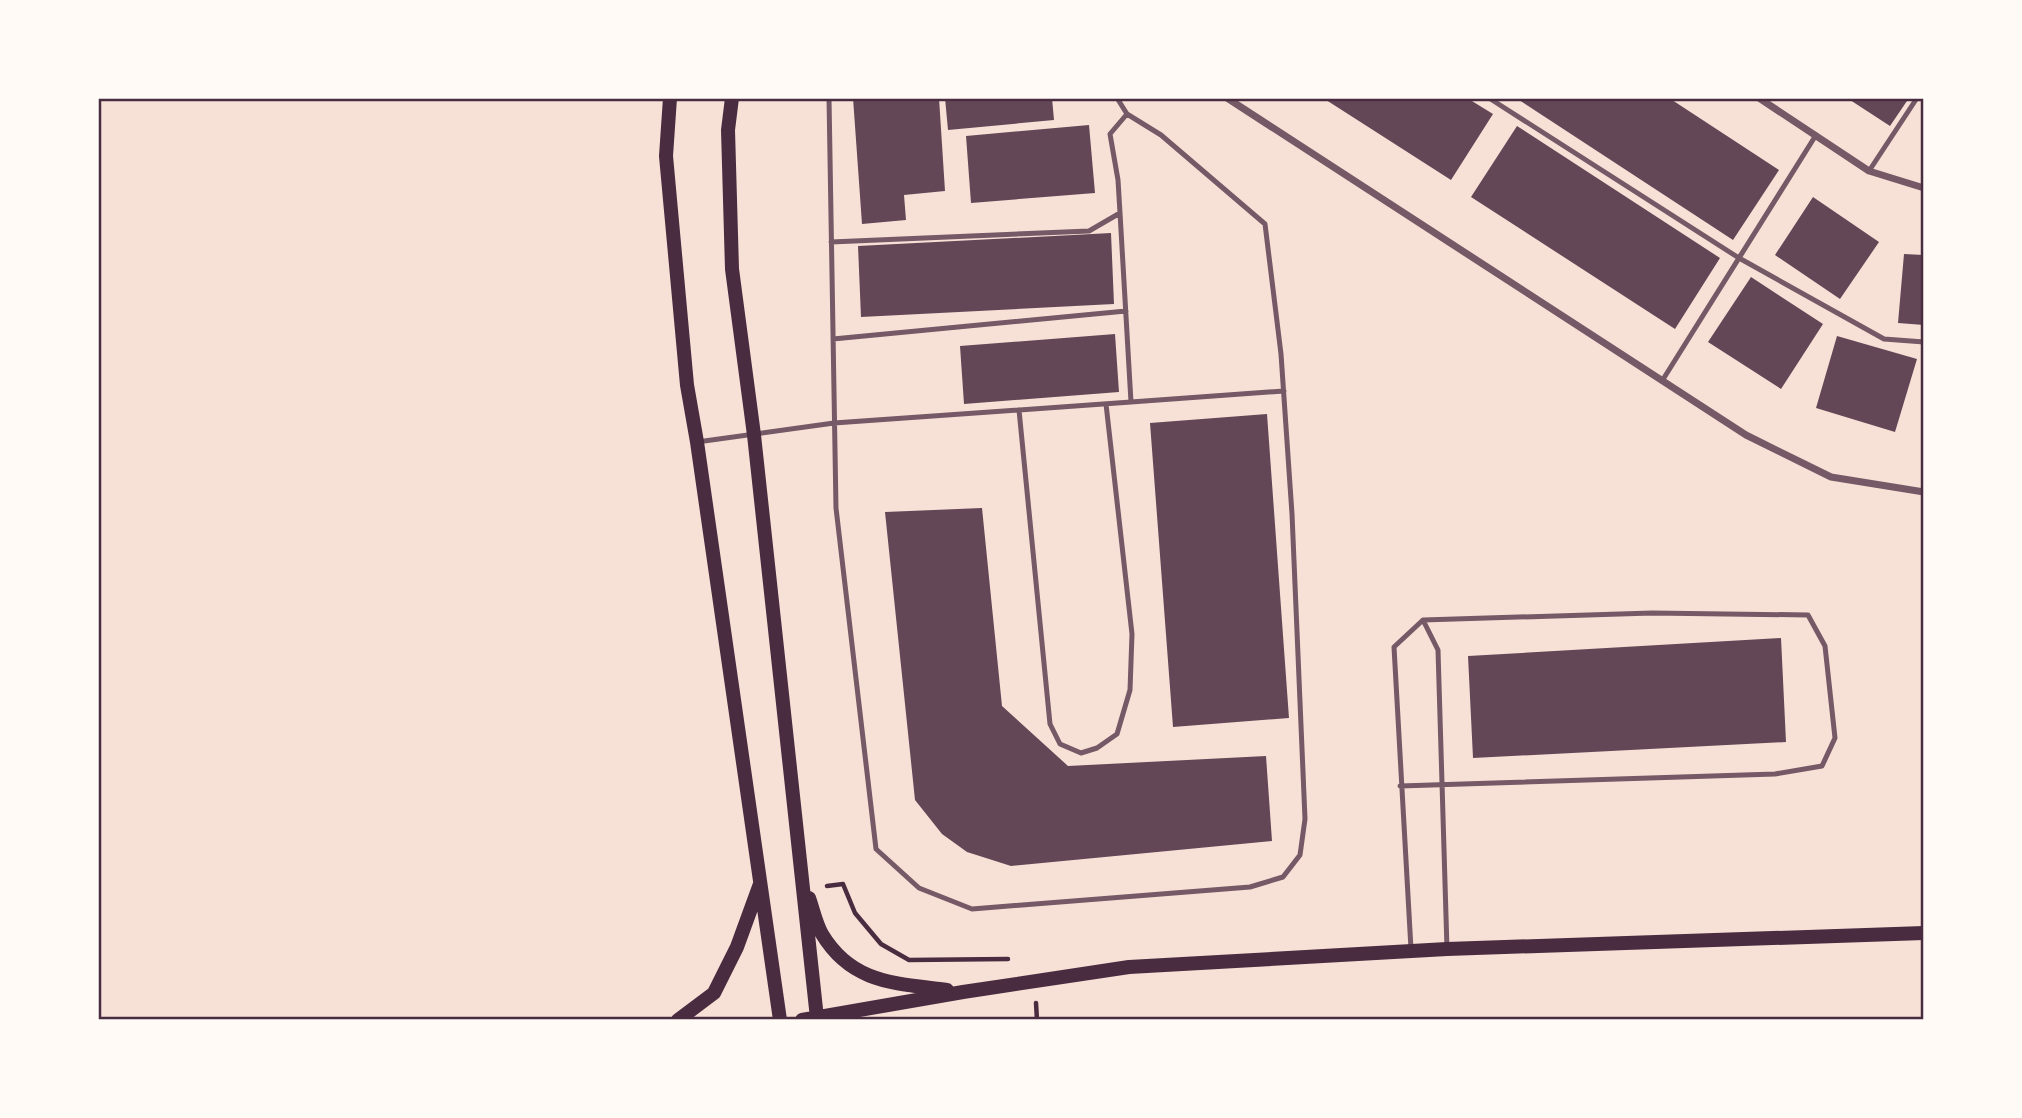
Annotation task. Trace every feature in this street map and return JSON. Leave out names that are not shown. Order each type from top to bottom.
[{"type":"main road","points":[[670,98],[666,156],[687,385],[780,1020]]},
{"type":"main road","points":[[732,98],[728,130],[732,268],[754,435],[800,870],[812,1019],[963,992],[1129,967],[1447,949],[1924,933]]},
{"type":"main road","points":[[800,870],[822,934],[849,966],[883,982],[963,992]]},
{"type":"main road","points":[[678,1020],[714,993],[737,947],[760,883]]},
{"type":"street","points":[[1227,98],[1746,435],[1831,477],[1924,492]]},
{"type":"street","points":[[1759,98],[1869,171],[1924,188]]},
{"type":"lane","points":[[829,98],[836,508],[876,849],[919,888],[972,909],[1250,887],[1283,877],[1300,855],[1305,819],[1292,514],[1284,391],[1265,224],[1161,135],[1127,114],[1117,98]]},
{"type":"lane","points":[[1489,98],[1738,258],[1884,339],[1924,342]]},
{"type":"lane","points":[[1869,171],[1917,98]]},
{"type":"lane","points":[[1127,114],[1110,134],[1118,180],[1131,402]]},
{"type":"lane","points":[[1662,381],[1816,135]]},
{"type":"lane","points":[[831,242],[1089,231],[1120,213]]},
{"type":"lane","points":[[833,339],[1126,311]]},
{"type":"lane","points":[[697,442],[834,422],[1284,391]]},
{"type":"lane","points":[[1020,410],[1050,724],[1060,744],[1081,752],[1097,748],[1117,734],[1130,690],[1132,634],[1106,404]]},
{"type":"lane","points":[[1400,786],[1775,774],[1822,766],[1835,737],[1825,646],[1808,615],[1652,613],[1423,620],[1394,647],[1400,786],[1411,952]]},
{"type":"lane","points":[[1423,620],[1438,650],[1447,949]]},
{"type":"building","points":[[853,98],[939,98],[945,191],[904,195],[906,220],[862,224]]},
{"type":"building","points":[[945,98],[1052,98],[1054,120],[948,130]]},
{"type":"building","points":[[1323,98],[1467,98],[1493,114],[1451,180]]},
{"type":"building","points":[[1669,98],[1779,170],[1733,240],[1519,100]]},
{"type":"building","points":[[1847,98],[1909,98],[1890,126]]},
{"type":"building","points":[[1089,125],[1095,193],[971,203],[966,136]]},
{"type":"building","points":[[1517,126],[1720,258],[1675,329],[1471,197]]},
{"type":"building","points":[[1813,197],[1879,242],[1840,299],[1775,255]]},
{"type":"building","points":[[1111,233],[1114,304],[861,317],[858,246]]},
{"type":"building","points":[[1904,254],[1924,255],[1924,325],[1898,323]]},
{"type":"building","points":[[1751,277],[1823,324],[1781,389],[1708,342]]},
{"type":"building","points":[[1115,334],[1119,392],[964,404],[960,346]]},
{"type":"building","points":[[1837,336],[1917,359],[1895,432],[1816,408]]},
{"type":"building","points":[[1267,414],[1289,718],[1173,727],[1150,423]]},
{"type":"building","points":[[982,508],[1002,706],[1068,766],[1266,756],[1272,841],[1011,866],[967,852],[942,834],[915,800],[885,512]]},
{"type":"building","points":[[1781,638],[1786,742],[1473,758],[1468,656]]}]
